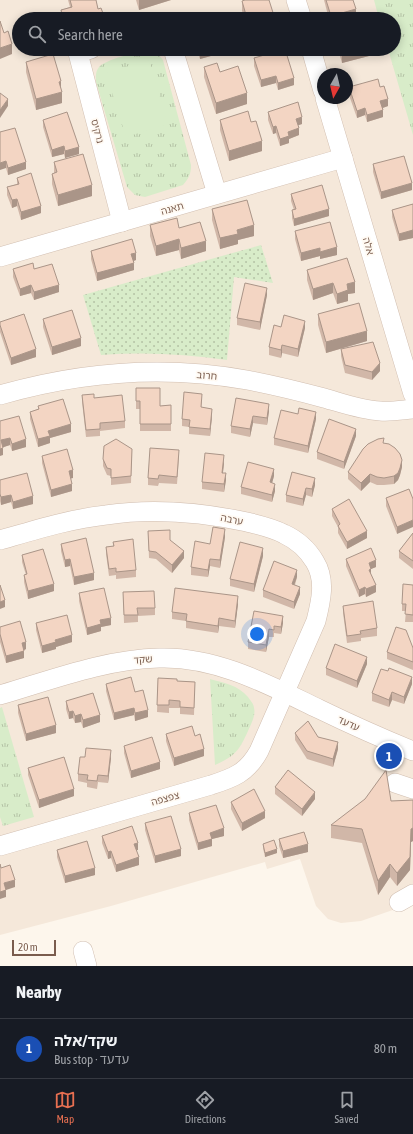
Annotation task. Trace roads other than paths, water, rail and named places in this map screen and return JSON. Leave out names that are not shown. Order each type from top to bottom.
[{"type":"street","points":[[296,0],[300,12]]},
{"type":"street","name":"נרקיס","points":[[79,56],[122,222]]},
{"type":"street","points":[[176,56],[217,194]]},
{"type":"street","points":[[312,56],[317,72]]},
{"type":"street","name":"אלה","points":[[327,104],[413,394]]},
{"type":"street","name":"תאנה","points":[[0,257],[343,158]]},
{"type":"street","name":"חרוב","points":[[0,395],[71,378],[118,373],[163,372],[205,374],[245,380],[284,388],[365,410],[386,411],[413,409]]},
{"type":"street","name":"ערבה","points":[[0,540],[77,520],[125,512],[158,511],[211,515],[268,527],[284,534],[298,542],[316,563],[322,590],[316,621],[285,693]]},
{"type":"street","name":"שקד","points":[[0,695],[88,669],[118,662],[161,657],[208,663],[234,671],[285,693]]},
{"type":"street","name":"עדעד","points":[[285,693],[412,749]]},
{"type":"street","name":"צפצפה","points":[[0,846],[211,785],[240,774],[255,759],[285,693]]},
{"type":"street","points":[[395,783],[413,789]]},
{"type":"place","name":"שקד/אלה","points":[[389,756]]}]
